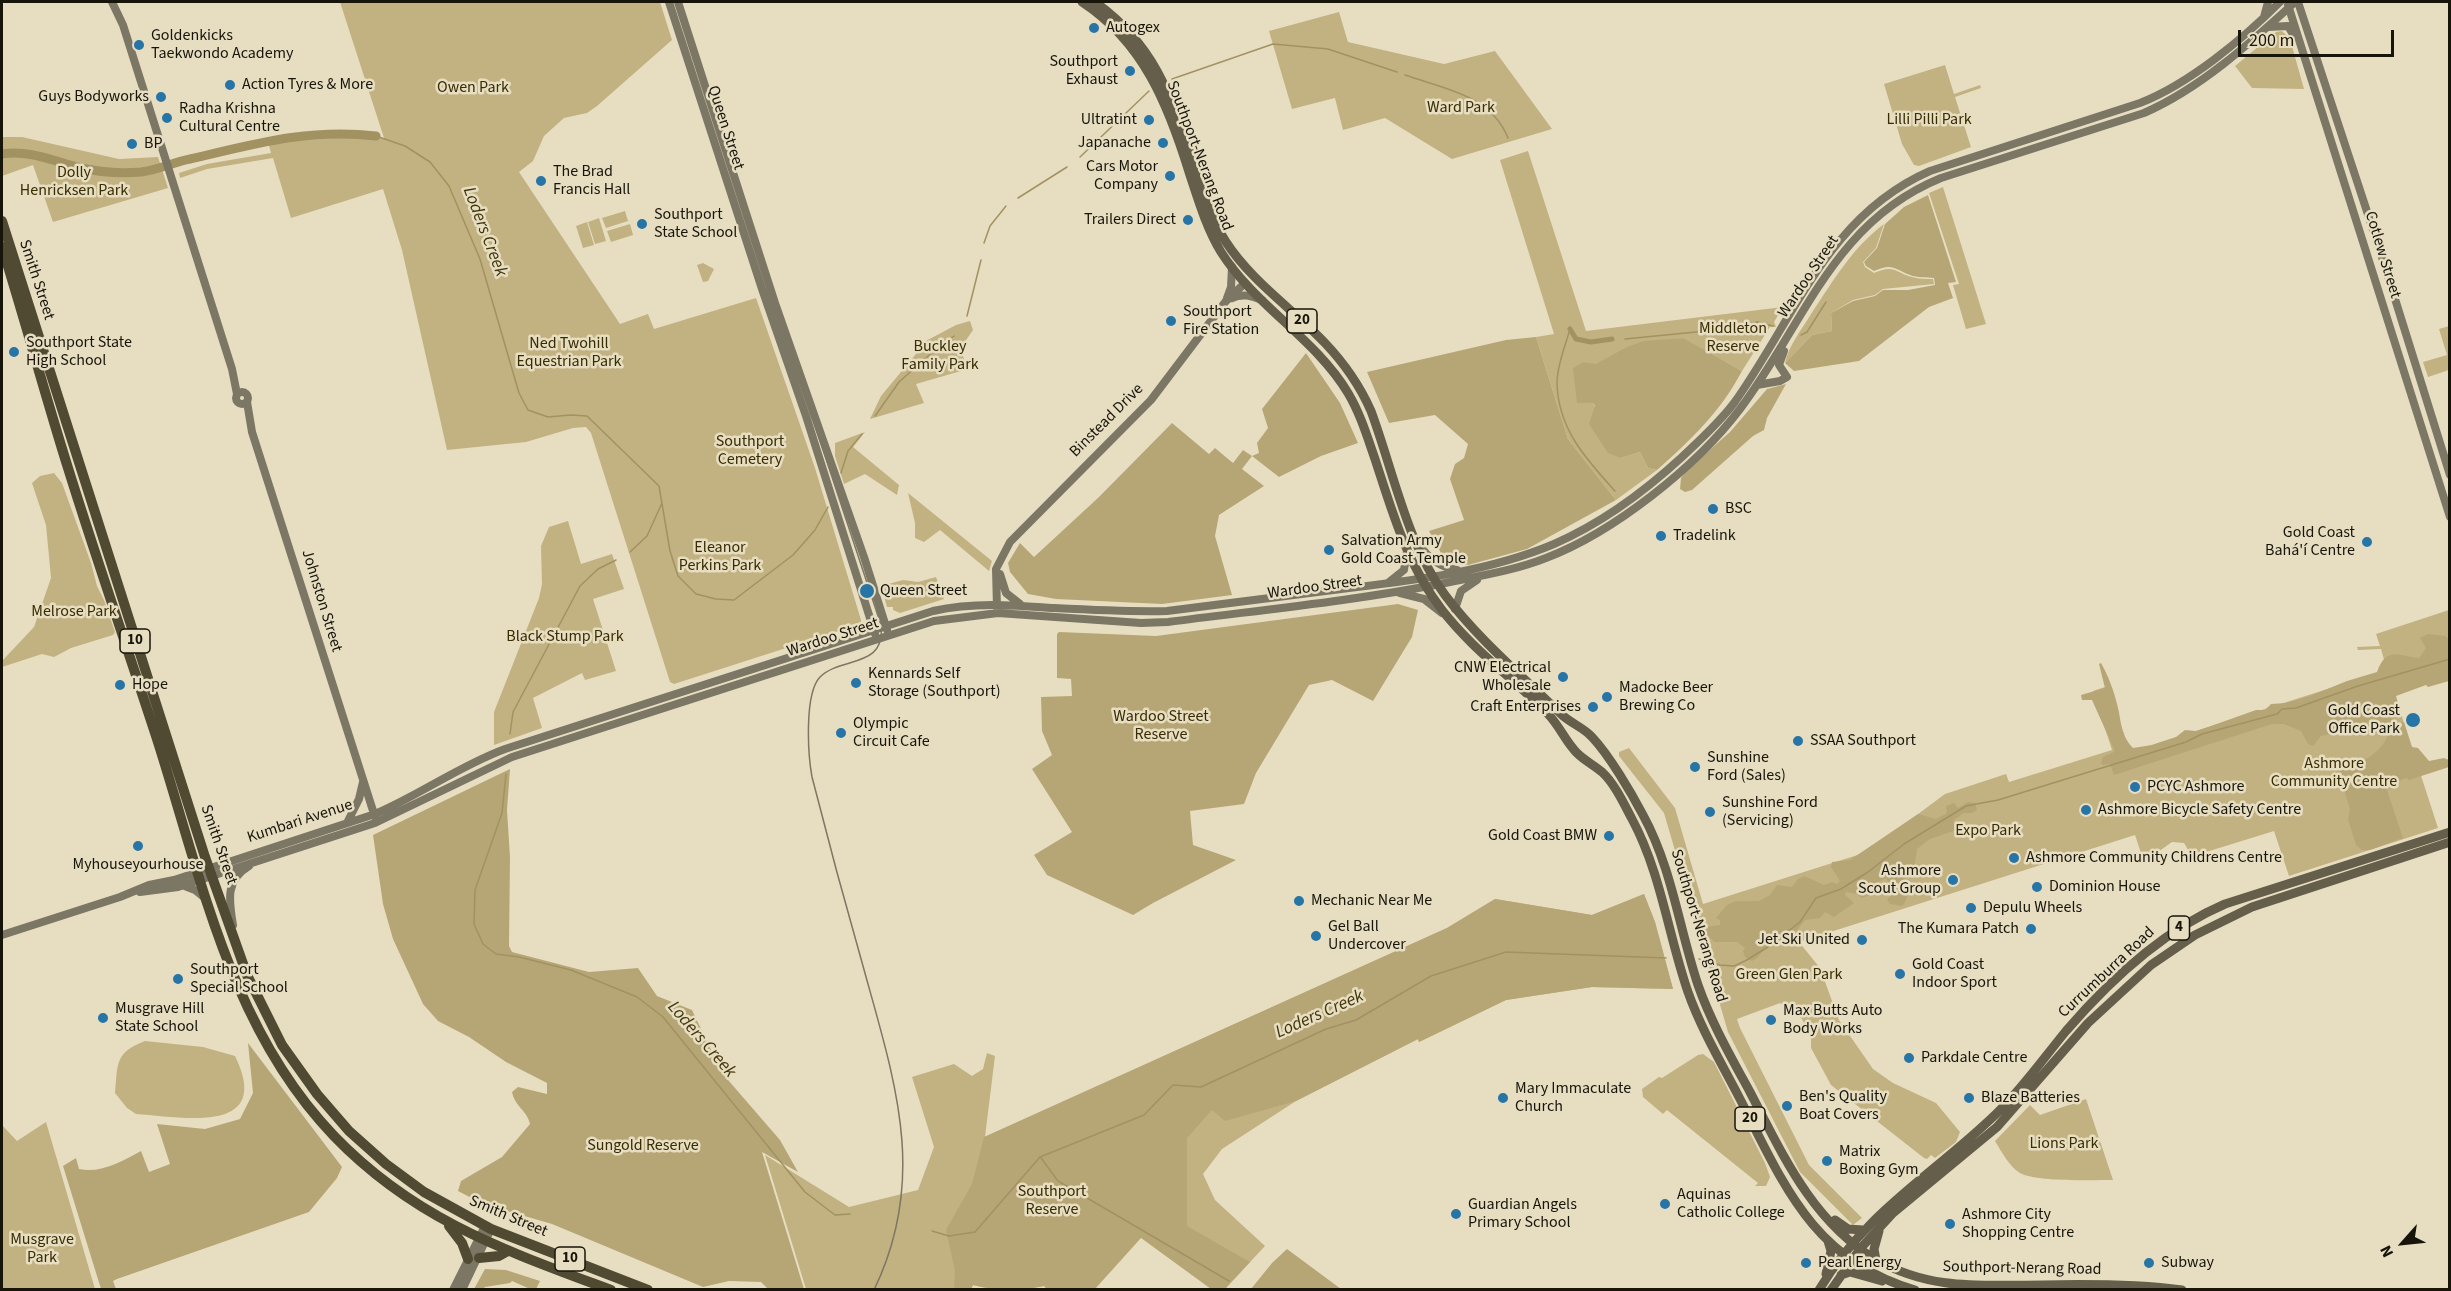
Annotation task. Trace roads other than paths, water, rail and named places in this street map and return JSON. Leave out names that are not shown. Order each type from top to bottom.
[{"type":"highway","name":"Smith Street","points":[[2,221],[69,454],[238,950],[252,987],[275,1033],[303,1077],[333,1114],[361,1143],[399,1175],[443,1204],[488,1227],[648,1290]]},
{"type":"highway","name":"Smith Street","points":[[2,247],[69,454],[198,876],[229,967],[266,1046],[296,1092],[334,1137],[369,1169],[407,1198],[482,1241],[611,1290]]},
{"type":"highway","points":[[447,1223],[474,1258],[499,1256],[508,1251]]},
{"type":"main road","name":"Johnston Street","points":[[114,2],[240,393],[236,400],[243,403],[363,778],[373,818]]},
{"type":"main road","name":"Queen Street","points":[[669,2],[758,277],[810,427],[873,630],[878,639]]},
{"type":"main road","name":"Queen Street","points":[[678,2],[772,294],[864,557],[889,636]]},
{"type":"main road","name":"20","points":[[1082,2],[1104,18],[1157,76]]},
{"type":"main road","name":"20","points":[[1095,2],[1136,37],[1157,76]]},
{"type":"main road","points":[[2264,17],[2268,2]]},
{"type":"main road","name":"Wardoo Street","points":[[373,818],[470,764],[505,749],[937,610],[1022,605],[1140,612],[1167,611],[1389,588],[1426,587],[1435,580],[1465,570],[1509,560],[1574,534],[1624,505],[1669,468],[1712,427],[1733,403],[1833,247],[1861,215],[1904,183],[1930,171],[2163,94],[2198,71],[2280,2]]},
{"type":"main road","name":"Wardoo Street","points":[[373,818],[502,761],[934,621],[998,607],[1141,623],[1168,622],[1389,588],[1420,578],[1435,580],[1488,575],[1508,571],[1556,554],[1600,532],[1638,506],[1690,462],[1723,429],[1756,385],[1847,245],[1870,221],[1910,193],[1941,178],[2157,107],[2197,84],[2268,27],[2292,3]]},
{"type":"main road","name":"Cotlew Street","points":[[2292,3],[2302,13],[2450,475]]},
{"type":"main road","name":"Cotlew Street","points":[[2292,3],[2303,50],[2450,517]]},
{"type":"main road","points":[[2302,13],[2308,3]]},
{"type":"main road","points":[[2268,27],[2288,26],[2303,50]]},
{"type":"main road","name":"Southport-Nerang Road","points":[[1157,76],[1176,108],[1212,215],[1225,240],[1243,264],[1326,344],[1360,389],[1374,420],[1416,542],[1435,580],[1455,609],[1563,716],[1584,729]]},
{"type":"main road","name":"Southport-Nerang Road","points":[[1157,76],[1206,222],[1218,247],[1245,283],[1329,364],[1353,402],[1362,421],[1407,551],[1420,578],[1451,622],[1548,715],[1565,737]]},
{"type":"main road","points":[[1243,264],[1247,277],[1245,283]]},
{"type":"main road","name":"Binstead Drive","points":[[1226,301],[1231,287],[1232,267]]},
{"type":"main road","name":"Binstead Drive","points":[[998,607],[999,570],[1002,556],[1018,533],[1151,400],[1226,301],[1245,283]]},
{"type":"main road","points":[[1226,301],[1238,295],[1248,295],[1264,301]]},
{"type":"main road","points":[[1756,385],[1787,377],[1779,365],[1786,346],[1786,339]]},
{"type":"main road","points":[[1416,542],[1442,566],[1465,570]]},
{"type":"main road","points":[[1407,551],[1404,570],[1389,588],[1424,599],[1451,622]]},
{"type":"main road","points":[[999,570],[1006,593],[1022,605]]},
{"type":"main road","points":[[1455,609],[1461,591],[1488,575]]},
{"type":"main road","points":[[1565,737],[1579,728],[1584,729]]},
{"type":"main road","name":"20","points":[[1584,729],[1604,752]]},
{"type":"main road","name":"20","points":[[1565,737],[1584,760]]},
{"type":"main road","name":"Southport-Nerang Road","points":[[1604,752],[1641,812],[1668,874],[1698,983],[1719,1033],[1791,1171],[1817,1209],[1856,1246],[1876,1260],[1911,1276],[1950,1287],[2144,1285],[2182,1290]]},
{"type":"main road","points":[[1584,760],[1594,760],[1604,752]]},
{"type":"main road","name":"Southport-Nerang Road","points":[[1584,760],[1609,779],[1638,831],[1657,877],[1688,993],[1787,1191],[1809,1221],[1844,1254],[1896,1283],[1916,1290]]},
{"type":"main road","points":[[347,823],[360,797],[363,778]]},
{"type":"main road","name":"Johnston Street","points":[[363,778],[369,792],[373,818]]},
{"type":"main road","points":[[369,792],[377,803],[389,808]]},
{"type":"main road","name":"Kumbari Avenue","points":[[210,871],[260,860],[373,818]]},
{"type":"main road","name":"Kumbari Avenue","points":[[131,893],[182,885],[210,871],[347,823],[373,818]]},
{"type":"main road","name":"Currumburra Road","points":[[1856,1246],[1863,1230],[1903,1192],[1975,1134],[2028,1079],[2074,1023],[2124,972],[2189,922],[2244,898],[2450,832]]},
{"type":"main road","name":"Currumburra Road","points":[[1856,1246],[1910,1198],[1983,1141],[2018,1107],[2088,1023],[2151,965],[2203,931],[2252,907],[2450,842]]},
{"type":"main road","points":[[238,950],[230,905],[230,890],[240,873],[260,860]]},
{"type":"main road","points":[[1657,877],[1668,874]]},
{"type":"main road","name":"Kumbari Avenue","points":[[2,935],[149,885],[198,876]]},
{"type":"main road","points":[[182,885],[195,890],[206,899]]},
{"type":"main road","points":[[2244,898],[2277,893],[2282,896]]},
{"type":"main road","points":[[1709,1038],[1719,1033]]},
{"type":"main road","points":[[1975,1134],[1983,1141]]},
{"type":"main road","points":[[1791,1171],[1807,1186],[1836,1221],[1853,1231],[1863,1230]]},
{"type":"main road","points":[[1876,1260],[1874,1246],[1881,1226]]},
{"type":"main road","points":[[462,1290],[488,1227]]},
{"type":"main road","points":[[1822,1286],[1832,1251],[1828,1240]]},
{"type":"main road","name":"4","points":[[1822,1286],[1844,1254],[1856,1246]]},
{"type":"main road","name":"4","points":[[1831,1290],[1852,1260],[1856,1246]]},
{"type":"main road","points":[[453,1290],[474,1258]]},
{"type":"main road","points":[[1841,1275],[1851,1273],[1896,1283]]},
{"type":"waterway","points":[[1172,79],[1273,44],[1328,49],[1397,72]]},
{"type":"waterway","points":[[1405,75],[1451,90],[1478,103],[1490,112],[1508,138]]},
{"type":"waterway","points":[[1080,157],[1149,91]]},
{"type":"waterway","name":"Loders Creek","points":[[2,154],[21,153],[93,170],[133,173],[282,139],[328,134],[376,136]]},
{"type":"waterway","name":"Loders Creek","points":[[376,136],[405,146],[430,162],[449,186],[480,259],[519,393],[528,410],[548,417],[587,416],[659,486],[670,551],[678,576],[696,594],[716,599],[734,600],[793,555],[815,530],[828,507]]},
{"type":"waterway","points":[[1018,198],[1067,167]]},
{"type":"waterway","points":[[984,243],[990,226],[1006,206]]},
{"type":"waterway","points":[[967,316],[981,260]]},
{"type":"waterway","points":[[1801,335],[1807,332],[1826,302]]},
{"type":"waterway","points":[[1625,339],[1706,331],[1758,322],[1773,326]]},
{"type":"waterway","points":[[1570,329],[1557,376],[1562,415],[1584,455],[1615,491]]},
{"type":"waterway","points":[[1570,329],[1576,339],[1591,342],[1612,339]]},
{"type":"waterway","points":[[875,416],[899,382],[954,336]]},
{"type":"waterway","points":[[841,473],[848,451],[862,434]]},
{"type":"waterway","name":"Loders Creek","points":[[630,552],[647,536],[662,503]]},
{"type":"waterway","name":"Loders Creek","points":[[510,734],[513,712],[580,586],[598,569],[616,560]]},
{"type":"waterway","points":[[1699,959],[1734,966],[1745,961],[1768,947],[1800,922],[1816,898],[1841,889],[1868,872],[1904,844],[1966,806],[1998,800],[2186,742],[2202,734],[2277,714],[2282,709],[2296,708],[2358,686],[2450,659]]},
{"type":"waterway","name":"Loders Creek","points":[[506,774],[502,813],[475,890],[474,924],[483,944],[496,954],[519,957],[571,970],[637,997],[663,1017],[805,1192],[835,1215],[850,1214]]},
{"type":"waterway","name":"Loders Creek","points":[[932,1231],[949,1236],[975,1232],[1040,1157],[1144,1115],[1173,1085],[1201,1087],[1326,1029],[1356,1020],[1431,976],[1506,952],[1666,958]]},
{"type":"waterway","name":"Loders Creek","points":[[1041,1158],[1058,1181],[1229,1281]]},
{"type":"tram line","points":[[675,2],[881,625],[881,639],[877,649],[860,660],[839,666],[820,677],[811,697],[808,725],[812,777],[886,1048],[901,1128],[903,1168],[900,1208],[891,1248],[874,1290]]},
{"type":"place","name":"Autogex","points":[[1094,28]]},
{"type":"place","name":"Goldenkicks Taekwondo Academy","points":[[139,45]]},
{"type":"place","name":"Southport Exhaust","points":[[1130,71]]},
{"type":"place","name":"Action Tyres & More","points":[[230,85]]},
{"type":"place","name":"Guys Bodyworks","points":[[161,97]]},
{"type":"place","name":"Radha Krishna Cultural Centre","points":[[167,118]]},
{"type":"place","name":"Ultratint","points":[[1149,120]]},
{"type":"place","name":"Japanache","points":[[1163,143]]},
{"type":"place","name":"BP","points":[[132,144]]},
{"type":"place","name":"Cars Motor Company","points":[[1170,176]]},
{"type":"place","name":"The Brad Francis Hall","points":[[541,181]]},
{"type":"place","name":"Trailers Direct","points":[[1188,220]]},
{"type":"place","name":"Southport State School","points":[[642,224]]},
{"type":"place","name":"Southport Fire Station","points":[[1171,321]]},
{"type":"place","name":"Southport State High School","points":[[14,352]]},
{"type":"place","name":"BSC","points":[[1713,509]]},
{"type":"place","name":"Tradelink","points":[[1661,536]]},
{"type":"place","name":"Gold Coast Bahá'í Centre","points":[[2367,542]]},
{"type":"place","name":"Salvation Army Gold Coast Temple","points":[[1329,550]]},
{"type":"place","name":"Queen Street","points":[[867,591]]},
{"type":"place","name":"CNW Electrical Wholesale","points":[[1563,677]]},
{"type":"place","name":"Kennards Self Storage (Southport)","points":[[856,683]]},
{"type":"place","name":"Hope","points":[[120,685]]},
{"type":"place","name":"Madocke Beer Brewing Co","points":[[1607,697]]},
{"type":"place","name":"Craft Enterprises","points":[[1593,707]]},
{"type":"place","name":"Gold Coast Office Park","points":[[2413,720]]},
{"type":"place","name":"Olympic Circuit Cafe","points":[[841,733]]},
{"type":"place","name":"SSAA Southport","points":[[1798,741]]},
{"type":"place","name":"Sunshine Ford (Sales)","points":[[1695,767]]},
{"type":"place","name":"PCYC Ashmore","points":[[2135,787]]},
{"type":"place","name":"Ashmore Bicycle Safety Centre","points":[[2086,810]]},
{"type":"place","name":"Sunshine Ford (Servicing)","points":[[1710,812]]},
{"type":"place","name":"Gold Coast BMW","points":[[1609,836]]},
{"type":"place","name":"Myhouseyourhouse","points":[[138,846]]},
{"type":"place","name":"Ashmore Community Childrens Centre","points":[[2014,858]]},
{"type":"place","name":"Ashmore Scout Group","points":[[1953,880]]},
{"type":"place","name":"Dominion House","points":[[2037,887]]},
{"type":"place","name":"Mechanic Near Me","points":[[1299,901]]},
{"type":"place","name":"Depulu Wheels","points":[[1971,908]]},
{"type":"place","name":"The Kumara Patch","points":[[2031,929]]},
{"type":"place","name":"Gel Ball Undercover","points":[[1316,936]]},
{"type":"place","name":"Jet Ski United","points":[[1862,940]]},
{"type":"place","name":"Gold Coast Indoor Sport","points":[[1900,974]]},
{"type":"place","name":"Southport Special School","points":[[178,979]]},
{"type":"place","name":"Musgrave Hill State School","points":[[103,1018]]},
{"type":"place","name":"Max Butts Auto Body Works","points":[[1771,1020]]},
{"type":"place","name":"Parkdale Centre","points":[[1909,1058]]},
{"type":"place","name":"Mary Immaculate Church","points":[[1503,1098]]},
{"type":"place","name":"Blaze Batteries","points":[[1969,1098]]},
{"type":"place","name":"Ben's Quality Boat Covers","points":[[1787,1106]]},
{"type":"place","name":"Matrix Boxing Gym","points":[[1827,1161]]},
{"type":"place","name":"Aquinas Catholic College","points":[[1665,1204]]},
{"type":"place","name":"Guardian Angels Primary School","points":[[1456,1214]]},
{"type":"place","name":"Ashmore City Shopping Centre","points":[[1950,1224]]},
{"type":"place","name":"Pearl Energy","points":[[1806,1263]]},
{"type":"place","name":"Subway","points":[[2149,1263]]},
{"type":"park label","name":"Owen Park","points":[[473,88]]},
{"type":"park label","name":"Ward Park","points":[[1461,108]]},
{"type":"park label","name":"Lilli Pilli Park","points":[[1929,120]]},
{"type":"park label","name":"Dolly Henricksen Park","points":[[74,182]]},
{"type":"park label","name":"Middleton Reserve","points":[[1733,338]]},
{"type":"park label","name":"Ned Twohill Equestrian Park","points":[[569,353]]},
{"type":"park label","name":"Buckley Family Park","points":[[940,356]]},
{"type":"park label","name":"Southport Cemetery","points":[[750,451]]},
{"type":"park label","name":"Eleanor Perkins Park","points":[[720,557]]},
{"type":"park label","name":"Melrose Park","points":[[74,612]]},
{"type":"park label","name":"Black Stump Park","points":[[565,637]]},
{"type":"park label","name":"Wardoo Street Reserve","points":[[1161,726]]},
{"type":"park label","name":"Ashmore Community Centre","points":[[2334,773]]},
{"type":"park label","name":"Expo Park","points":[[1988,831]]},
{"type":"park label","name":"Green Glen Park","points":[[1789,975]]},
{"type":"park label","name":"Lions Park","points":[[2064,1144]]},
{"type":"park label","name":"Sungold Reserve","points":[[643,1146]]},
{"type":"park label","name":"Southport Reserve","points":[[1052,1201]]},
{"type":"park label","name":"Musgrave Park","points":[[42,1249]]}]
